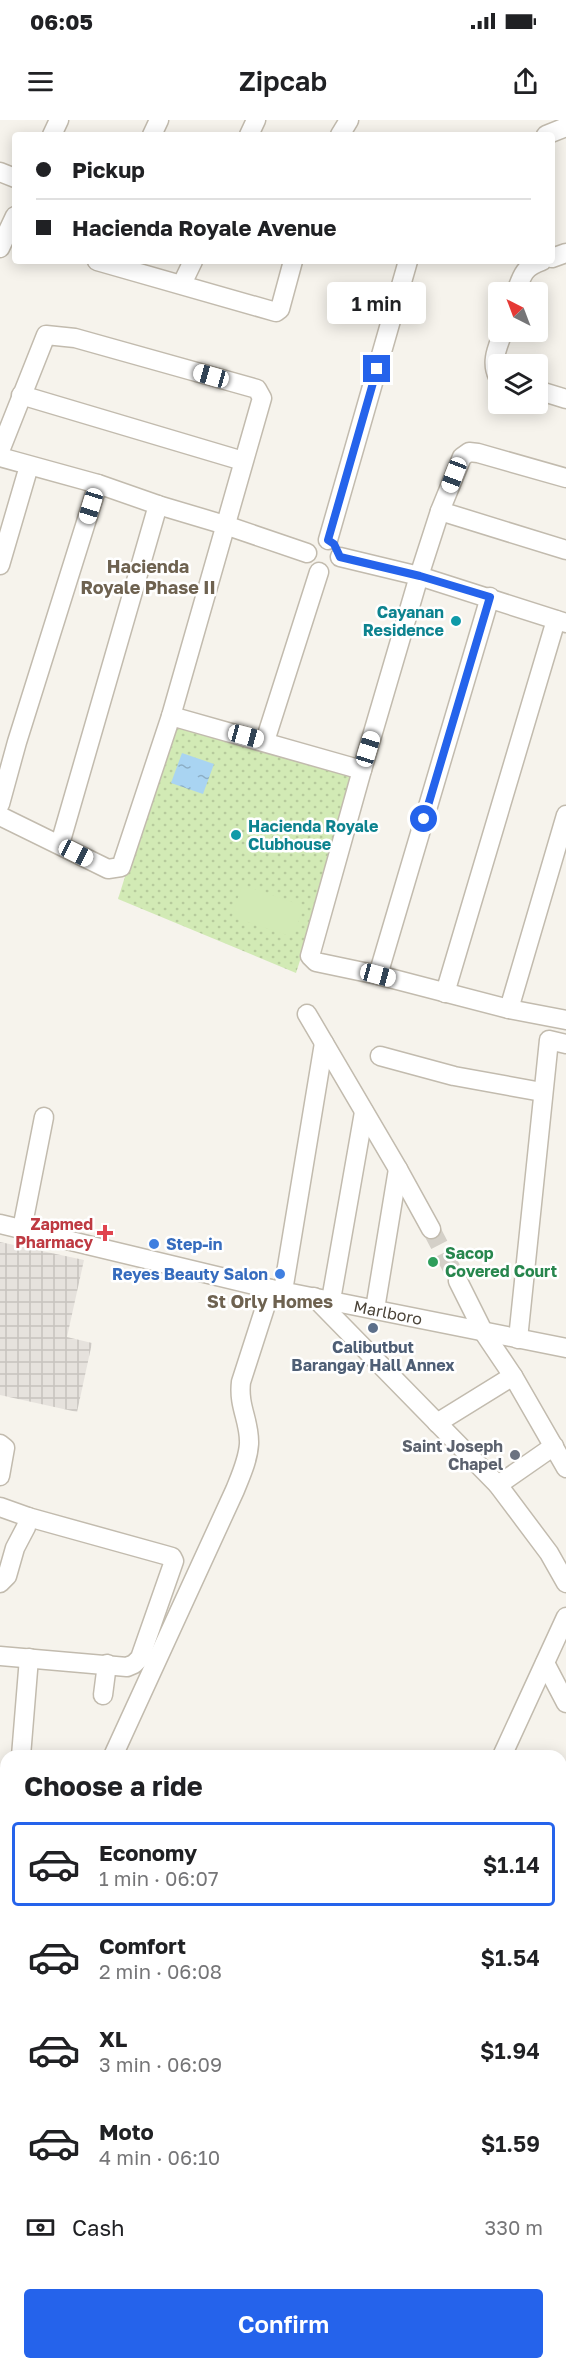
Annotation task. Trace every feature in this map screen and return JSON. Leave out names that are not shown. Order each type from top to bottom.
[{"type":"street","points":[[0,248],[12,222]]},
{"type":"street","points":[[107,264],[276,312],[280,309],[292,264]]},
{"type":"street","points":[[182,284],[192,264]]},
{"type":"street","points":[[328,540],[407,264]]},
{"type":"street","points":[[520,282],[523,272],[532,264]]},
{"type":"street","points":[[0,451],[46,334],[75,338],[256,389],[262,398],[171,716],[121,867],[108,869],[0,816]]},
{"type":"street","points":[[548,393],[566,399]]},
{"type":"street","points":[[21,395],[243,461]]},
{"type":"street","points":[[566,478],[478,453],[469,452],[462,457],[440,511],[420,576],[310,956],[316,962],[378,975],[509,1009],[566,1020]]},
{"type":"street","points":[[0,457],[98,484],[307,553]]},
{"type":"street","points":[[0,563],[29,466]]},
{"type":"street","points":[[0,804],[17,742],[98,484]]},
{"type":"street","points":[[60,844],[158,505]]},
{"type":"street","points":[[440,511],[566,550]]},
{"type":"street","points":[[328,540],[334,544],[340,557],[333,569],[319,572],[312,568],[307,553],[315,543],[328,540]]},
{"type":"street","points":[[340,557],[420,576],[561,621],[445,993]]},
{"type":"street","points":[[265,741],[319,572]]},
{"type":"street","points":[[378,975],[490,597]]},
{"type":"street","points":[[171,716],[362,770]]},
{"type":"street","points":[[509,1009],[566,815]]},
{"type":"street","points":[[307,1014],[431,1229]]},
{"type":"street","points":[[518,1339],[549,1040],[566,1044]]},
{"type":"street","points":[[116,1750],[246,1462],[249,1444],[247,1425],[239,1398],[242,1382],[277,1290],[324,1043]]},
{"type":"street","points":[[380,1056],[454,1076],[542,1092]]},
{"type":"street","points":[[364,1112],[322,1299],[498,1485],[549,1553],[566,1583]]},
{"type":"street","points":[[22,1230],[44,1117]]},
{"type":"street","points":[[375,1309],[398,1169]]},
{"type":"street","name":"Marlboro","points":[[0,1224],[277,1290],[566,1348]]},
{"type":"street","points":[[458,1281],[484,1333],[513,1376],[566,1468]]},
{"type":"street","points":[[437,1423],[513,1376]]},
{"type":"street","points":[[0,1444],[5,1448],[0,1476]]},
{"type":"street","points":[[498,1485],[554,1446]]},
{"type":"street","points":[[0,1507],[172,1557],[174,1561],[140,1658],[134,1664],[127,1667],[0,1656]]},
{"type":"street","points":[[0,1583],[7,1576],[15,1548],[26,1527],[28,1517]]},
{"type":"street","points":[[505,1750],[566,1617]]},
{"type":"street","points":[[21,1750],[29,1658]]},
{"type":"street","points":[[545,1663],[566,1703]]},
{"type":"street","points":[[103,1695],[107,1664]]},
{"type":"shaded area","points":[[0,1242],[84,1260],[67,1337],[92,1343],[77,1412],[0,1395]]},
{"type":"green space","points":[[176,714],[361,769],[296,973],[118,899]]},
{"type":"green space","points":[[242,885],[304,906],[293,937],[232,917]]},
{"type":"water","points":[[182,753],[214,764],[203,794],[171,783]]},
{"type":"tunnel","points":[[431,1229],[458,1281]]},
{"type":"place","name":"Cayanan Residence","points":[[456,621]]},
{"type":"place","name":"Hacienda Royale Clubhouse","points":[[236,835]]},
{"type":"place","name":"Zapmed Pharmacy","points":[[105,1233]]},
{"type":"place","name":"Step-in","points":[[154,1244]]},
{"type":"place","name":"Sacop Covered Court","points":[[433,1262]]},
{"type":"place","name":"Reyes Beauty Salon","points":[[280,1274]]},
{"type":"place","name":"Calibutbut Barangay Hall Annex","points":[[373,1328]]},
{"type":"place","name":"Saint Joseph Chapel","points":[[515,1455]]},
{"type":"district","name":"Hacienda Royale Phase II","points":[[148,576]]},
{"type":"district","name":"St Orly Homes","points":[[270,1301]]},
{"type":"route","points":[[377,369],[328,540],[334,544],[340,557],[420,576],[490,597],[424,819]]}]
